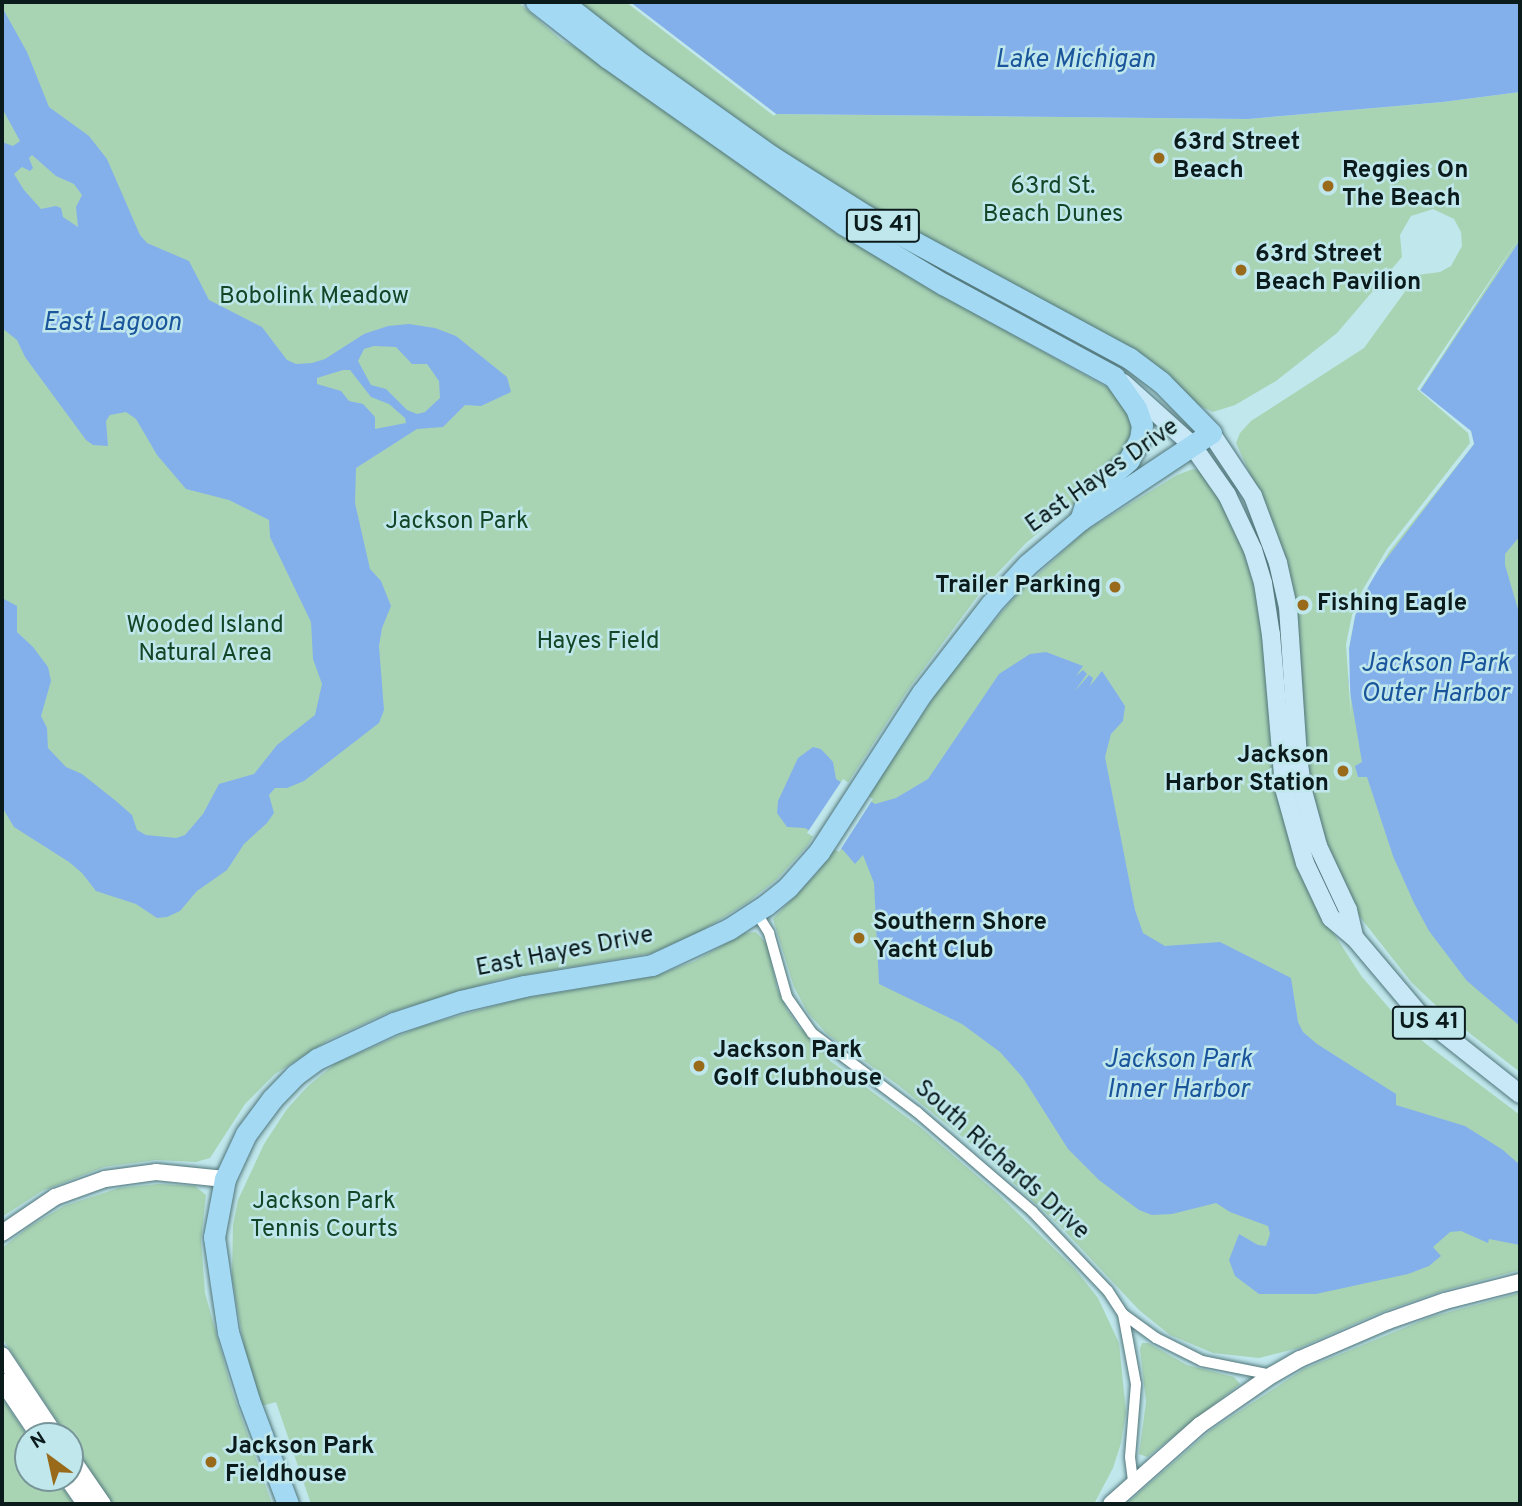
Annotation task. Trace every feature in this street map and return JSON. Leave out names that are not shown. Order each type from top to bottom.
[{"type":"highway","name":"US 41","points":[[536,2],[698,124],[843,224],[943,284],[1114,377]]},
{"type":"highway","name":"US 41","points":[[562,2],[635,59],[771,156],[868,217],[1129,358],[1161,382],[1211,433]]},
{"type":"highway","points":[[1080,520],[1088,496],[1129,460],[1140,439],[1142,425],[1136,408],[1114,377]]},
{"type":"highway","name":"East Hayes Drive","points":[[288,1504],[249,1400],[228,1332],[215,1237],[225,1179],[246,1134],[272,1099],[295,1075],[317,1059],[350,1042],[461,1001],[546,981],[652,965],[685,952],[756,912],[788,887],[819,852],[922,693],[991,604],[1027,565],[1080,520],[1211,433]]},
{"type":"main road","name":"US 41","points":[[1114,377],[1140,396],[1192,445],[1227,495],[1253,550],[1263,583],[1269,622],[1280,753],[1291,820],[1321,900],[1331,918],[1354,937],[1378,969],[1419,1014],[1520,1094]]},
{"type":"main road","name":"US 41","points":[[1211,433],[1253,496],[1278,563],[1288,607],[1303,791],[1318,846],[1348,910],[1354,937]]},
{"type":"main road","points":[[2,1233],[55,1197],[105,1179],[156,1172],[225,1179]]},
{"type":"main road","points":[[1111,1504],[1200,1425],[1272,1375],[1346,1337],[1388,1321],[1445,1301],[1520,1282]]},
{"type":"main road","points":[[2,1354],[48,1422]]},
{"type":"main road","points":[[2,1381],[29,1422]]},
{"type":"main road","points":[[84,1476],[103,1504]]},
{"type":"street","name":"South Richards Drive","points":[[756,912],[769,933],[787,997],[812,1032],[918,1112],[1032,1211],[1108,1291],[1123,1314],[1136,1384],[1130,1457],[1133,1482]]},
{"type":"street","name":"South Richards Drive","points":[[1123,1314],[1170,1346],[1202,1361],[1272,1375]]},
{"type":"green space","name":"Jackson Park","points":[[2,2],[518,2],[561,40],[583,51],[839,231],[920,283],[1123,398],[1137,436],[1084,495],[1026,543],[986,585],[909,688],[807,846],[777,879],[748,902],[701,931],[652,953],[501,979],[387,1013],[328,1040],[275,1074],[245,1104],[210,1158],[196,1162],[156,1160],[104,1167],[42,1191],[2,1217]]},
{"type":"green space","name":"63rd St. Beach Dunes","points":[[579,2],[630,2],[776,114],[1248,119],[1443,102],[1520,92],[1520,240],[1493,281],[1520,409],[1520,1072],[1446,1015],[1412,983],[1360,917],[1335,872],[1309,787],[1292,584],[1273,524],[1236,443],[1240,433],[1251,421],[1364,348],[1417,275],[1440,272],[1451,266],[1462,246],[1461,232],[1454,219],[1433,209],[1411,216],[1400,235],[1402,257],[1337,333],[1276,381],[1235,405],[1213,412],[1200,406],[1174,381],[910,232],[811,171],[650,57]]},
{"type":"green space","points":[[1193,469],[1200,471],[1210,481],[1237,529],[1253,575],[1263,626],[1274,762],[1323,917],[1362,977],[1397,1017],[1426,1044],[1520,1115],[1520,1270],[1442,1291],[1379,1313],[1299,1348],[1259,1358],[1213,1353],[1170,1335],[1139,1310],[1061,1227],[971,1144],[898,1085],[827,1034],[808,1013],[794,987],[773,919],[817,873],[949,674],[1019,592],[1084,532],[1177,475]]},
{"type":"green space","name":"Jackson Park Tennis Courts","points":[[756,932],[767,944],[777,988],[786,1008],[798,1026],[827,1053],[829,1060],[920,1127],[998,1194],[1075,1269],[1098,1298],[1119,1343],[1126,1412],[1121,1443],[1113,1468],[1094,1504],[311,1504],[276,1402],[262,1406],[245,1352],[232,1277],[233,1225],[238,1200],[264,1144],[287,1109],[308,1086],[336,1063],[422,1026],[520,999],[656,976],[695,961],[745,933]]},
{"type":"green space","points":[[159,1184],[195,1186],[206,1195],[201,1240],[205,1293],[232,1391],[272,1504],[113,1504],[84,1461],[84,1422],[58,1422],[2,1338],[2,1248],[29,1227],[64,1206],[119,1188]]},
{"type":"green space","points":[[1520,1293],[1520,1504],[1126,1504],[1211,1430],[1304,1369],[1431,1317]]},
{"type":"green space","points":[[1142,1343],[1148,1343],[1187,1365],[1234,1377],[1240,1384],[1147,1457],[1139,1454],[1146,1402],[1140,1349]]},
{"type":"green space","points":[[2,1398],[18,1422],[14,1422],[14,1492],[66,1492],[74,1504],[2,1504]]},
{"type":"water","name":"Lake Michigan","points":[[630,2],[1520,2],[1520,92],[1443,102],[1248,119],[776,114]]},
{"type":"water","name":"East Lagoon","points":[[2,7],[27,52],[49,107],[89,136],[107,159],[140,235],[147,243],[189,261],[209,300],[262,327],[287,360],[296,364],[312,363],[325,359],[364,334],[388,326],[409,324],[435,328],[456,336],[507,377],[511,392],[481,406],[465,405],[443,427],[417,429],[356,468],[355,503],[370,569],[381,581],[391,606],[382,628],[379,646],[384,710],[379,723],[304,781],[287,788],[275,788],[269,795],[274,813],[267,823],[244,844],[227,870],[197,891],[180,911],[167,917],[157,918],[136,904],[96,891],[69,862],[14,827],[2,807],[2,598],[17,606],[17,632],[48,667],[51,681],[41,716],[47,728],[48,748],[66,767],[82,774],[132,815],[137,830],[146,835],[176,838],[185,835],[203,814],[219,784],[254,774],[277,745],[315,715],[322,684],[313,659],[311,622],[270,537],[269,520],[229,500],[186,489],[157,455],[136,419],[126,412],[110,415],[106,421],[108,446],[93,445],[86,440],[25,357],[17,340],[2,328],[2,142],[13,146],[20,141],[2,108]],"holes":[[[32,155],[56,176],[74,184],[82,195],[76,207],[78,227],[63,217],[61,208],[56,206],[41,209],[24,190],[14,174],[22,167],[30,171],[33,168],[29,158]],[[374,346],[396,347],[412,364],[427,364],[439,381],[440,398],[425,412],[417,414],[407,410],[386,389],[371,385],[358,361],[364,349]],[[350,370],[371,397],[389,404],[405,418],[406,423],[375,429],[375,417],[363,404],[349,401],[341,391],[317,384],[317,378]]]},
{"type":"water","name":"Jackson Park Outer Harbor","points":[[1520,240],[1520,536],[1505,554],[1505,565],[1520,616],[1520,1026],[1467,981],[1429,931],[1414,903],[1393,856],[1367,777],[1358,777],[1355,766],[1362,762],[1348,680],[1349,648],[1355,616],[1374,575],[1474,444],[1471,431],[1420,391]]},
{"type":"water","name":"Jackson Park Inner Harbor","points":[[1046,652],[1083,666],[1076,676],[1083,670],[1087,674],[1074,692],[1089,675],[1093,678],[1090,686],[1102,671],[1125,706],[1123,721],[1111,734],[1105,757],[1135,910],[1143,933],[1165,946],[1220,942],[1291,978],[1298,1022],[1303,1032],[1317,1044],[1396,1094],[1396,1105],[1465,1126],[1503,1150],[1520,1165],[1520,1245],[1489,1239],[1488,1243],[1461,1231],[1450,1232],[1433,1247],[1441,1256],[1429,1266],[1408,1274],[1316,1294],[1259,1294],[1235,1276],[1229,1260],[1239,1234],[1258,1245],[1266,1246],[1270,1234],[1268,1226],[1230,1212],[1216,1203],[1172,1214],[1152,1215],[1139,1210],[1099,1180],[1068,1149],[1023,1078],[1000,1052],[962,1024],[879,984],[874,883],[863,855],[855,864],[843,850],[805,828],[787,827],[777,813],[778,801],[798,758],[813,747],[821,749],[833,762],[836,779],[875,804],[896,798],[928,779],[999,674],[1030,654]]},
{"type":"pier","points":[[626,2],[630,2],[776,114],[774,116]]},
{"type":"pier","points":[[1520,236],[1420,390],[1471,431],[1474,444],[1389,552],[1365,592],[1355,616],[1349,648],[1351,719],[1346,644],[1352,615],[1362,591],[1387,549],[1470,443],[1468,433],[1417,389]]},
{"type":"pier","points":[[843,779],[873,799],[839,852],[807,833]]},
{"type":"place","name":"63rd Street Beach","points":[[1159,158]]},
{"type":"place","name":"Reggies On The Beach","points":[[1328,186]]},
{"type":"place","name":"63rd Street Beach Pavilion","points":[[1241,270]]},
{"type":"place","name":"Trailer Parking","points":[[1115,587]]},
{"type":"place","name":"Fishing Eagle","points":[[1303,605]]},
{"type":"place","name":"Jackson Harbor Station","points":[[1343,771]]},
{"type":"place","name":"Southern Shore Yacht Club","points":[[859,938]]},
{"type":"place","name":"Jackson Park Golf Clubhouse","points":[[699,1066]]},
{"type":"place","name":"Jackson Park Fieldhouse","points":[[211,1462]]},
{"type":"park label","name":"Bobolink Meadow","points":[[314,298]]},
{"type":"park label","name":"Wooded Island Natural Area","points":[[205,641]]},
{"type":"park label","name":"Hayes Field","points":[[598,643]]}]
